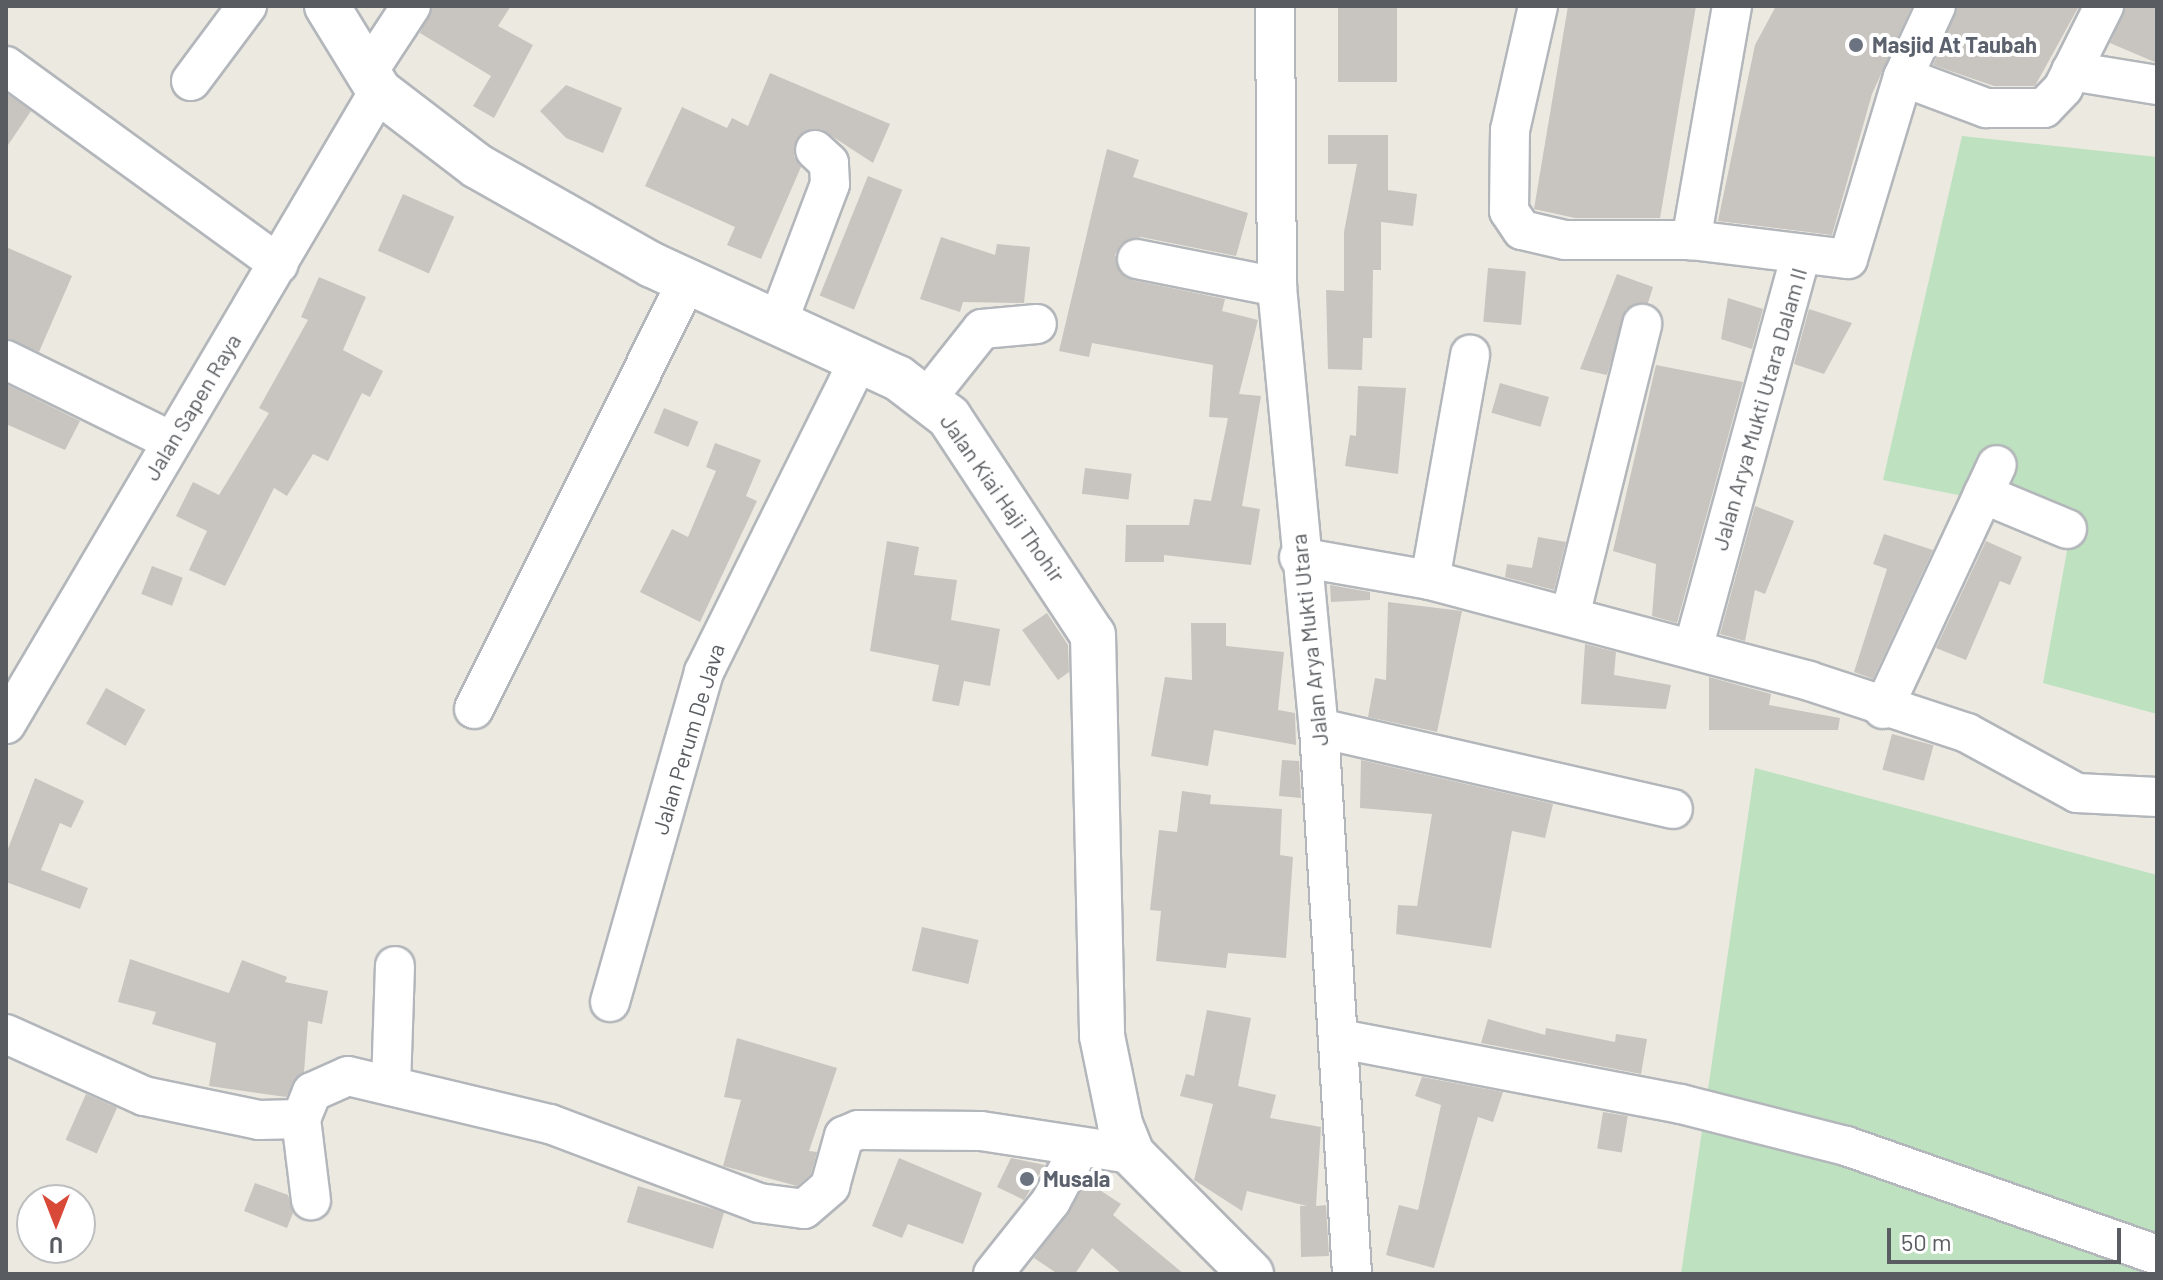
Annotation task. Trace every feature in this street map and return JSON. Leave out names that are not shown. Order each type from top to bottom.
[{"type":"street","points":[[191,81],[247,6]]},
{"type":"street","name":"Jalan Kiai Haji Thohir","points":[[327,6],[373,82],[477,166],[688,280],[860,358],[928,397],[984,465],[1093,635],[1101,750],[1102,1036],[1132,1154]]},
{"type":"street","name":"Jalan Sapen Raya","points":[[12,699],[279,264],[411,6]]},
{"type":"street","name":"Jalan Arya Mukti Utara","points":[[1275,6],[1277,287],[1299,557],[1319,728],[1352,1274]]},
{"type":"street","points":[[1538,6],[1510,130],[1509,211],[1522,230],[1565,240],[1691,240],[1800,258]]},
{"type":"street","points":[[1691,240],[1732,6]]},
{"type":"street","points":[[1936,6],[1903,77],[2010,111],[2044,108],[2071,71],[2104,6]]},
{"type":"street","points":[[6,66],[279,264]]},
{"type":"street","points":[[2071,71],[2157,85]]},
{"type":"street","name":"Jalan Arya Mukti Utara Dalam II","points":[[1693,649],[1800,258],[1848,259],[1903,77]]},
{"type":"street","points":[[779,319],[830,184],[829,163],[815,150]]},
{"type":"street","points":[[1137,259],[1277,287]]},
{"type":"street","points":[[474,709],[688,280]]},
{"type":"street","points":[[928,397],[982,329],[1037,324]]},
{"type":"street","points":[[1570,616],[1642,324]]},
{"type":"street","points":[[1430,580],[1470,355]]},
{"type":"street","name":"Jalan Perum De Java","points":[[610,1002],[704,672],[860,358]]},
{"type":"street","points":[[6,360],[171,441]]},
{"type":"street","points":[[1883,709],[1990,479],[2067,529]]},
{"type":"street","points":[[1299,557],[1430,580],[1693,649],[1967,733],[2077,793],[2157,797]]},
{"type":"street","points":[[1319,728],[1673,809]]},
{"type":"street","points":[[391,1086],[395,966]]},
{"type":"street","points":[[6,1034],[144,1096],[259,1120],[301,1119]]},
{"type":"street","points":[[1340,1039],[1549,1076],[1846,1146],[2157,1255]]},
{"type":"street","points":[[311,1200],[301,1119],[312,1092],[329,1079],[391,1086],[550,1124],[759,1203],[804,1209],[830,1186],[844,1136],[858,1130],[981,1131],[1132,1154],[1251,1274]]},
{"type":"street","points":[[993,1274],[1051,1201],[1080,1147]]},
{"type":"green space","points":[[1962,136],[2157,157],[2157,714],[2043,683],[2073,518],[1883,480]]},
{"type":"green space","points":[[1755,768],[2157,875],[2157,1274],[1681,1274]]},
{"type":"building","points":[[433,6],[511,6],[498,26],[533,45],[494,118],[473,106],[491,76],[420,33]]},
{"type":"building","points":[[1338,6],[1397,6],[1397,82],[1338,82]]},
{"type":"building","points":[[1568,6],[1696,6],[1660,218],[1575,218],[1534,209]]},
{"type":"building","points":[[1776,6],[1912,6],[1872,94],[1832,235],[1718,221],[1755,45]]},
{"type":"building","points":[[1958,6],[2079,6],[2035,86],[1994,86],[1933,65]]},
{"type":"building","points":[[2126,6],[2157,6],[2157,63],[2110,43]]},
{"type":"building","points":[[770,73],[890,124],[873,163],[821,129],[799,135],[794,156],[801,167],[761,259],[727,245],[735,227],[645,186],[682,107],[727,128],[732,118],[748,126]]},
{"type":"building","points":[[566,85],[622,108],[603,153],[566,138],[540,111]]},
{"type":"building","points":[[6,93],[31,111],[6,148]]},
{"type":"building","points":[[1328,135],[1388,135],[1388,190],[1417,194],[1413,226],[1381,222],[1381,270],[1373,270],[1372,338],[1363,338],[1362,370],[1328,369],[1326,290],[1344,291],[1344,232],[1357,164],[1328,164]]},
{"type":"building","points":[[1107,149],[1139,160],[1133,177],[1248,213],[1236,256],[1141,237],[1121,244],[1115,255],[1132,280],[1225,299],[1222,311],[1258,320],[1239,394],[1261,396],[1242,506],[1260,509],[1251,565],[1164,555],[1164,562],[1125,562],[1126,525],[1189,525],[1194,499],[1211,501],[1228,418],[1209,417],[1213,365],[1092,343],[1089,357],[1059,351]]},
{"type":"building","points":[[868,176],[902,190],[854,309],[820,296]]},
{"type":"building","points":[[403,194],[454,217],[429,273],[378,251]]},
{"type":"building","points":[[941,237],[995,255],[997,244],[1030,247],[1024,303],[963,302],[960,312],[920,299]]},
{"type":"building","points":[[6,247],[72,276],[39,352],[6,338]]},
{"type":"building","points":[[1488,268],[1526,271],[1521,325],[1483,322]]},
{"type":"building","points":[[1617,274],[1653,287],[1648,303],[1626,309],[1607,375],[1580,369]]},
{"type":"building","points":[[319,277],[366,297],[343,350],[383,371],[370,397],[362,393],[328,461],[313,454],[287,496],[274,488],[225,586],[189,570],[207,531],[176,516],[193,482],[219,495],[269,413],[259,408],[308,320],[301,317]]},
{"type":"building","points":[[1728,298],[1763,309],[1752,349],[1721,339]]},
{"type":"building","points":[[1809,309],[1852,323],[1824,374],[1794,364]]},
{"type":"building","points":[[1656,365],[1743,382],[1677,623],[1652,616],[1656,564],[1613,551]]},
{"type":"building","points":[[1500,383],[1549,397],[1540,427],[1491,413]]},
{"type":"building","points":[[6,384],[80,421],[65,450],[6,424]]},
{"type":"building","points":[[1358,386],[1406,388],[1398,474],[1345,466],[1350,435],[1356,436]]},
{"type":"building","points":[[664,408],[698,422],[688,447],[654,433]]},
{"type":"building","points":[[715,443],[761,460],[746,496],[757,501],[700,622],[640,592],[672,529],[688,537],[716,471],[706,467]]},
{"type":"building","points":[[1085,468],[1132,474],[1128,500],[1082,494]]},
{"type":"building","points":[[1755,506],[1794,521],[1765,594],[1755,590],[1745,641],[1720,634]]},
{"type":"building","points":[[1884,534],[1933,550],[1873,679],[1854,672],[1887,569],[1873,564]]},
{"type":"building","points":[[1538,537],[1566,542],[1554,590],[1505,577],[1507,564],[1532,568]]},
{"type":"building","points":[[887,541],[919,547],[914,575],[957,580],[951,620],[1000,629],[990,686],[964,681],[959,706],[932,701],[939,665],[870,651]]},
{"type":"building","points":[[1986,541],[2022,557],[2010,585],[2000,581],[1966,660],[1936,648]]},
{"type":"building","points":[[152,566],[183,578],[172,606],[141,594]]},
{"type":"building","points":[[1330,585],[1370,592],[1370,600],[1331,602]]},
{"type":"building","points":[[1388,602],[1462,611],[1437,732],[1368,717],[1375,678],[1386,680]]},
{"type":"building","points":[[1047,613],[1068,645],[1069,672],[1058,680],[1022,630]]},
{"type":"building","points":[[1191,623],[1226,623],[1226,646],[1284,652],[1278,710],[1295,713],[1296,745],[1214,730],[1208,766],[1151,756],[1165,677],[1192,680]]},
{"type":"building","points":[[1585,644],[1616,652],[1614,675],[1671,685],[1666,709],[1581,704]]},
{"type":"building","points":[[1709,677],[1771,694],[1769,705],[1840,718],[1838,730],[1709,730]]},
{"type":"building","points":[[106,688],[145,710],[125,746],[86,724]]},
{"type":"building","points":[[1892,734],[1934,745],[1924,781],[1882,770]]},
{"type":"building","points":[[1282,760],[1299,761],[1301,798],[1279,796]]},
{"type":"building","points":[[1361,760],[1553,804],[1545,838],[1512,831],[1491,948],[1396,934],[1398,905],[1417,906],[1432,814],[1360,808]]},
{"type":"building","points":[[35,778],[84,801],[71,828],[60,823],[41,870],[88,888],[80,909],[6,882],[6,854]]},
{"type":"building","points":[[1182,791],[1211,795],[1210,804],[1282,809],[1280,855],[1293,857],[1286,958],[1228,953],[1226,968],[1156,961],[1161,911],[1150,910],[1159,830],[1177,832]]},
{"type":"building","points":[[922,927],[979,940],[968,984],[912,971]]},
{"type":"building","points":[[130,959],[229,993],[242,960],[287,977],[285,982],[328,991],[322,1024],[308,1021],[304,1072],[286,1097],[209,1086],[216,1043],[152,1024],[156,1012],[118,1002]]},
{"type":"building","points":[[1207,1010],[1251,1018],[1238,1086],[1276,1095],[1270,1118],[1321,1127],[1316,1206],[1326,1205],[1329,1256],[1301,1257],[1300,1206],[1307,1206],[1247,1191],[1242,1211],[1194,1180],[1213,1104],[1180,1096],[1186,1074],[1194,1076]]},
{"type":"building","points":[[1488,1019],[1545,1035],[1546,1028],[1615,1042],[1616,1034],[1647,1039],[1641,1074],[1481,1043]]},
{"type":"building","points":[[737,1038],[837,1068],[809,1151],[817,1152],[811,1174],[797,1186],[723,1166],[741,1100],[724,1097]]},
{"type":"building","points":[[1422,1077],[1503,1092],[1493,1122],[1478,1117],[1434,1268],[1386,1255],[1399,1205],[1418,1210],[1441,1105],[1415,1096]]},
{"type":"building","points":[[86,1094],[117,1108],[97,1154],[66,1140]]},
{"type":"building","points":[[1603,1112],[1628,1116],[1622,1152],[1597,1149]]},
{"type":"building","points":[[899,1158],[982,1193],[963,1244],[908,1224],[902,1238],[872,1226]]},
{"type":"building","points":[[1011,1158],[1045,1165],[1024,1200],[997,1187]]},
{"type":"building","points":[[1086,1181],[1121,1204],[1113,1215],[1184,1274],[1122,1274],[1092,1248],[1075,1274],[1058,1274],[1034,1258]]},
{"type":"building","points":[[255,1183],[288,1195],[293,1213],[287,1228],[244,1211]]},
{"type":"building","points":[[638,1186],[724,1212],[713,1249],[627,1222]]},
{"type":"place","name":"Masjid At Taubah","points":[[1856,45]]},
{"type":"place","name":"Musala","points":[[1027,1179]]}]
